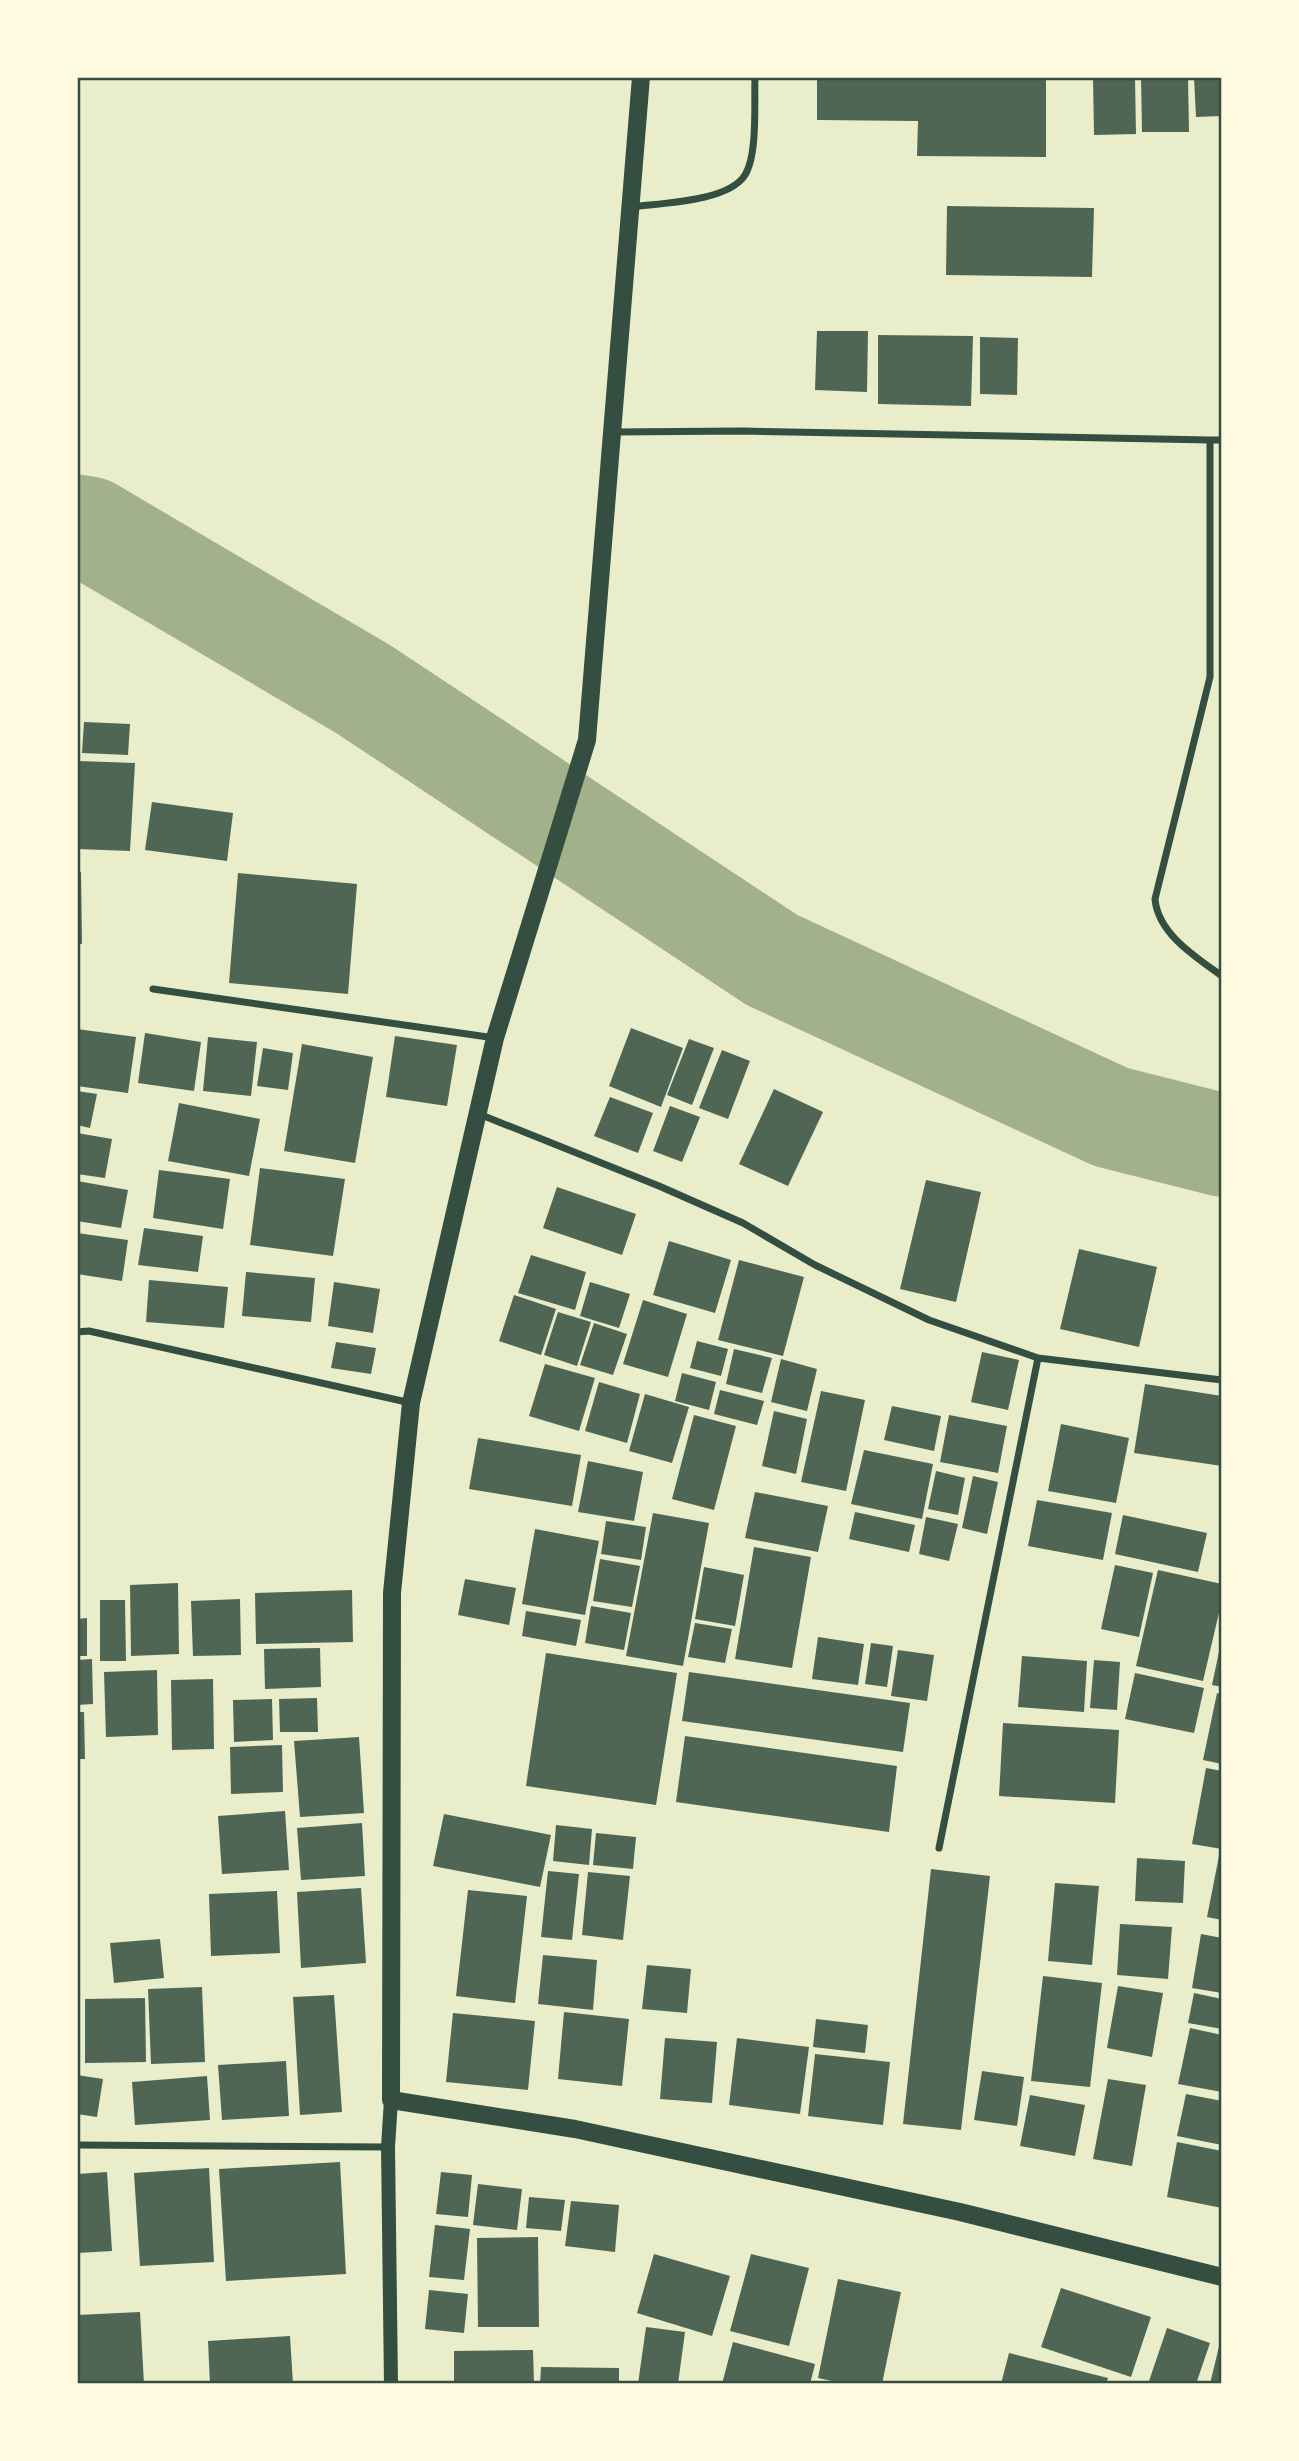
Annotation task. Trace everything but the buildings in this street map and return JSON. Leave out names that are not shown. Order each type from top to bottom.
[{"type":"main road","points":[[391,2384],[388,2147],[391,2100],[392,1594],[411,1403],[495,1038],[587,740],[641,77]]},
{"type":"main road","points":[[391,2100],[575,2129],[960,2212],[1222,2277]]},
{"type":"street","points":[[631,208],[718,194],[745,175],[751,155],[755,77]]},
{"type":"street","points":[[614,432],[1222,440]]},
{"type":"street","points":[[1210,440],[1210,677],[1155,899],[1158,915],[1170,933],[1222,976]]},
{"type":"street","points":[[153,989],[495,1038]]},
{"type":"street","points":[[478,1114],[659,1186],[743,1223],[815,1265],[929,1320],[1038,1358],[1222,1380]]},
{"type":"street","points":[[77,1332],[89,1331],[411,1403]]},
{"type":"street","points":[[939,1847],[1038,1358]]},
{"type":"street","points":[[77,2146],[388,2147]]},
{"type":"waterway","points":[[77,526],[89,528],[363,689],[772,960],[1111,1117],[1222,1145]]}]
